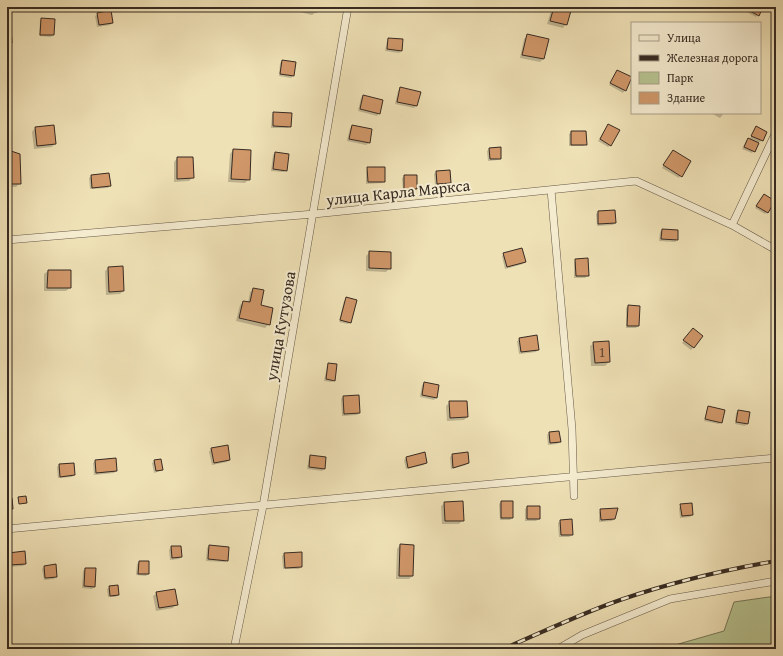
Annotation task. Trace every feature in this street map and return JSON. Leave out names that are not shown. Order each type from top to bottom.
[{"type":"street","name":"улица Кутузова","points":[[234,649],[263,506],[314,214],[348,7]]},
{"type":"street","points":[[732,225],[776,132]]},
{"type":"street","name":"улица Карла Маркса","points":[[7,240],[314,214],[636,181],[732,225],[776,250]]},
{"type":"street","points":[[551,190],[572,429],[574,496]]},
{"type":"street","points":[[7,529],[776,458]]},
{"type":"street","points":[[558,649],[582,635],[670,599],[776,581]]},
{"type":"green space","points":[[776,596],[776,649],[661,649],[724,631],[734,602]]},
{"type":"building","points":[[299,7],[318,7],[317,12]]},
{"type":"building","points":[[554,7],[572,7],[567,25],[550,21]]},
{"type":"building","points":[[743,7],[763,7],[759,16]]},
{"type":"building","points":[[111,10],[113,23],[99,25],[97,13]]},
{"type":"building","points":[[41,18],[55,19],[54,35],[40,35]]},
{"type":"building","points":[[7,28],[11,28],[12,43],[7,43]]},
{"type":"building","points":[[527,34],[549,39],[544,59],[522,55]]},
{"type":"building","points":[[388,38],[403,39],[402,51],[387,49]]},
{"type":"building","points":[[282,60],[296,62],[294,76],[280,74]]},
{"type":"building","points":[[617,70],[631,77],[626,91],[610,83]]},
{"type":"building","points":[[400,87],[421,92],[417,106],[397,102]]},
{"type":"building","points":[[363,95],[383,100],[380,114],[360,109]]},
{"type":"building","points":[[273,112],[292,113],[291,127],[273,126]]},
{"type":"building","points":[[608,124],[620,130],[611,146],[600,139]]},
{"type":"building","points":[[54,125],[56,144],[37,146],[35,127]]},
{"type":"building","points":[[352,125],[372,129],[370,143],[349,139]]},
{"type":"building","points":[[756,126],[767,132],[763,141],[751,136]]},
{"type":"building","points":[[571,131],[586,131],[587,145],[571,145]]},
{"type":"building","points":[[748,138],[759,143],[755,152],[744,147]]},
{"type":"building","points":[[501,147],[501,159],[490,159],[489,148]]},
{"type":"building","points":[[233,149],[251,150],[250,180],[231,179]]},
{"type":"building","points":[[673,150],[691,161],[682,177],[663,165]]},
{"type":"building","points":[[11,151],[20,154],[21,184],[7,184],[7,153]]},
{"type":"building","points":[[275,152],[289,154],[287,171],[273,169]]},
{"type":"building","points":[[177,157],[193,157],[194,178],[177,179]]},
{"type":"building","points":[[367,167],[385,167],[385,182],[368,182]]},
{"type":"building","points":[[450,170],[451,183],[437,184],[436,171]]},
{"type":"building","points":[[109,173],[111,186],[92,188],[91,175]]},
{"type":"building","points":[[404,175],[417,175],[417,189],[404,189]]},
{"type":"building","points":[[764,194],[775,201],[768,213],[756,206]]},
{"type":"building","points":[[615,210],[616,223],[598,224],[598,211]]},
{"type":"building","points":[[662,229],[678,230],[678,240],[661,239]]},
{"type":"building","points":[[522,248],[526,262],[507,267],[503,253]]},
{"type":"building","points":[[369,251],[391,252],[391,269],[369,268]]},
{"type":"building","points":[[588,258],[589,276],[576,276],[575,259]]},
{"type":"building","points":[[123,266],[124,291],[109,292],[108,267]]},
{"type":"building","points":[[48,270],[71,270],[71,288],[47,288]]},
{"type":"building","points":[[253,288],[264,290],[261,305],[273,308],[270,325],[239,318],[243,301],[250,302]]},
{"type":"building","points":[[346,297],[357,300],[351,323],[340,320]]},
{"type":"building","points":[[628,305],[640,306],[639,326],[627,326]]},
{"type":"building","points":[[693,328],[703,336],[694,348],[683,340]]},
{"type":"building","points":[[537,335],[539,350],[521,352],[519,338]]},
{"type":"building","points":[[609,341],[610,362],[595,363],[593,342]]},
{"type":"building","points":[[328,363],[337,364],[335,381],[326,379]]},
{"type":"building","points":[[424,382],[439,385],[437,398],[422,395]]},
{"type":"building","points":[[359,395],[360,413],[344,414],[343,396]]},
{"type":"building","points":[[449,401],[467,401],[468,417],[450,418]]},
{"type":"building","points":[[708,406],[725,410],[722,423],[705,419]]},
{"type":"building","points":[[738,410],[750,412],[748,424],[736,422]]},
{"type":"building","points":[[559,431],[561,442],[550,443],[549,432]]},
{"type":"building","points":[[228,445],[230,460],[214,463],[211,448]]},
{"type":"building","points":[[425,452],[427,463],[408,468],[406,457]]},
{"type":"building","points":[[468,452],[469,463],[453,468],[452,454]]},
{"type":"building","points":[[310,455],[326,457],[325,469],[309,467]]},
{"type":"building","points":[[116,458],[117,471],[96,473],[95,460]]},
{"type":"building","points":[[161,459],[163,470],[156,471],[154,460]]},
{"type":"building","points":[[74,463],[75,475],[60,477],[59,464]]},
{"type":"building","points":[[26,496],[27,503],[19,504],[18,497]]},
{"type":"building","points":[[12,498],[13,509],[7,510],[7,499]]},
{"type":"building","points":[[463,501],[464,521],[445,521],[444,502]]},
{"type":"building","points":[[501,501],[513,501],[513,518],[501,518]]},
{"type":"building","points":[[692,503],[693,515],[682,516],[680,504]]},
{"type":"building","points":[[527,506],[540,506],[540,519],[527,519]]},
{"type":"building","points":[[618,508],[615,519],[601,520],[600,509]]},
{"type":"building","points":[[572,519],[573,535],[561,535],[560,520]]},
{"type":"building","points":[[400,544],[414,545],[413,576],[399,576]]},
{"type":"building","points":[[209,545],[229,547],[228,561],[208,559]]},
{"type":"building","points":[[171,546],[181,546],[182,557],[172,558]]},
{"type":"building","points":[[25,551],[26,564],[9,565],[8,553]]},
{"type":"building","points":[[302,552],[302,567],[285,568],[284,553]]},
{"type":"building","points":[[139,561],[149,561],[149,574],[138,574]]},
{"type":"building","points":[[56,564],[57,577],[45,578],[44,566]]},
{"type":"building","points":[[85,568],[96,568],[95,587],[84,586]]},
{"type":"building","points":[[118,585],[119,595],[110,596],[109,586]]},
{"type":"building","points":[[175,589],[178,605],[159,608],[156,592]]},
{"type":"railway","points":[[503,649],[593,610],[623,599],[699,577],[776,561]]}]
